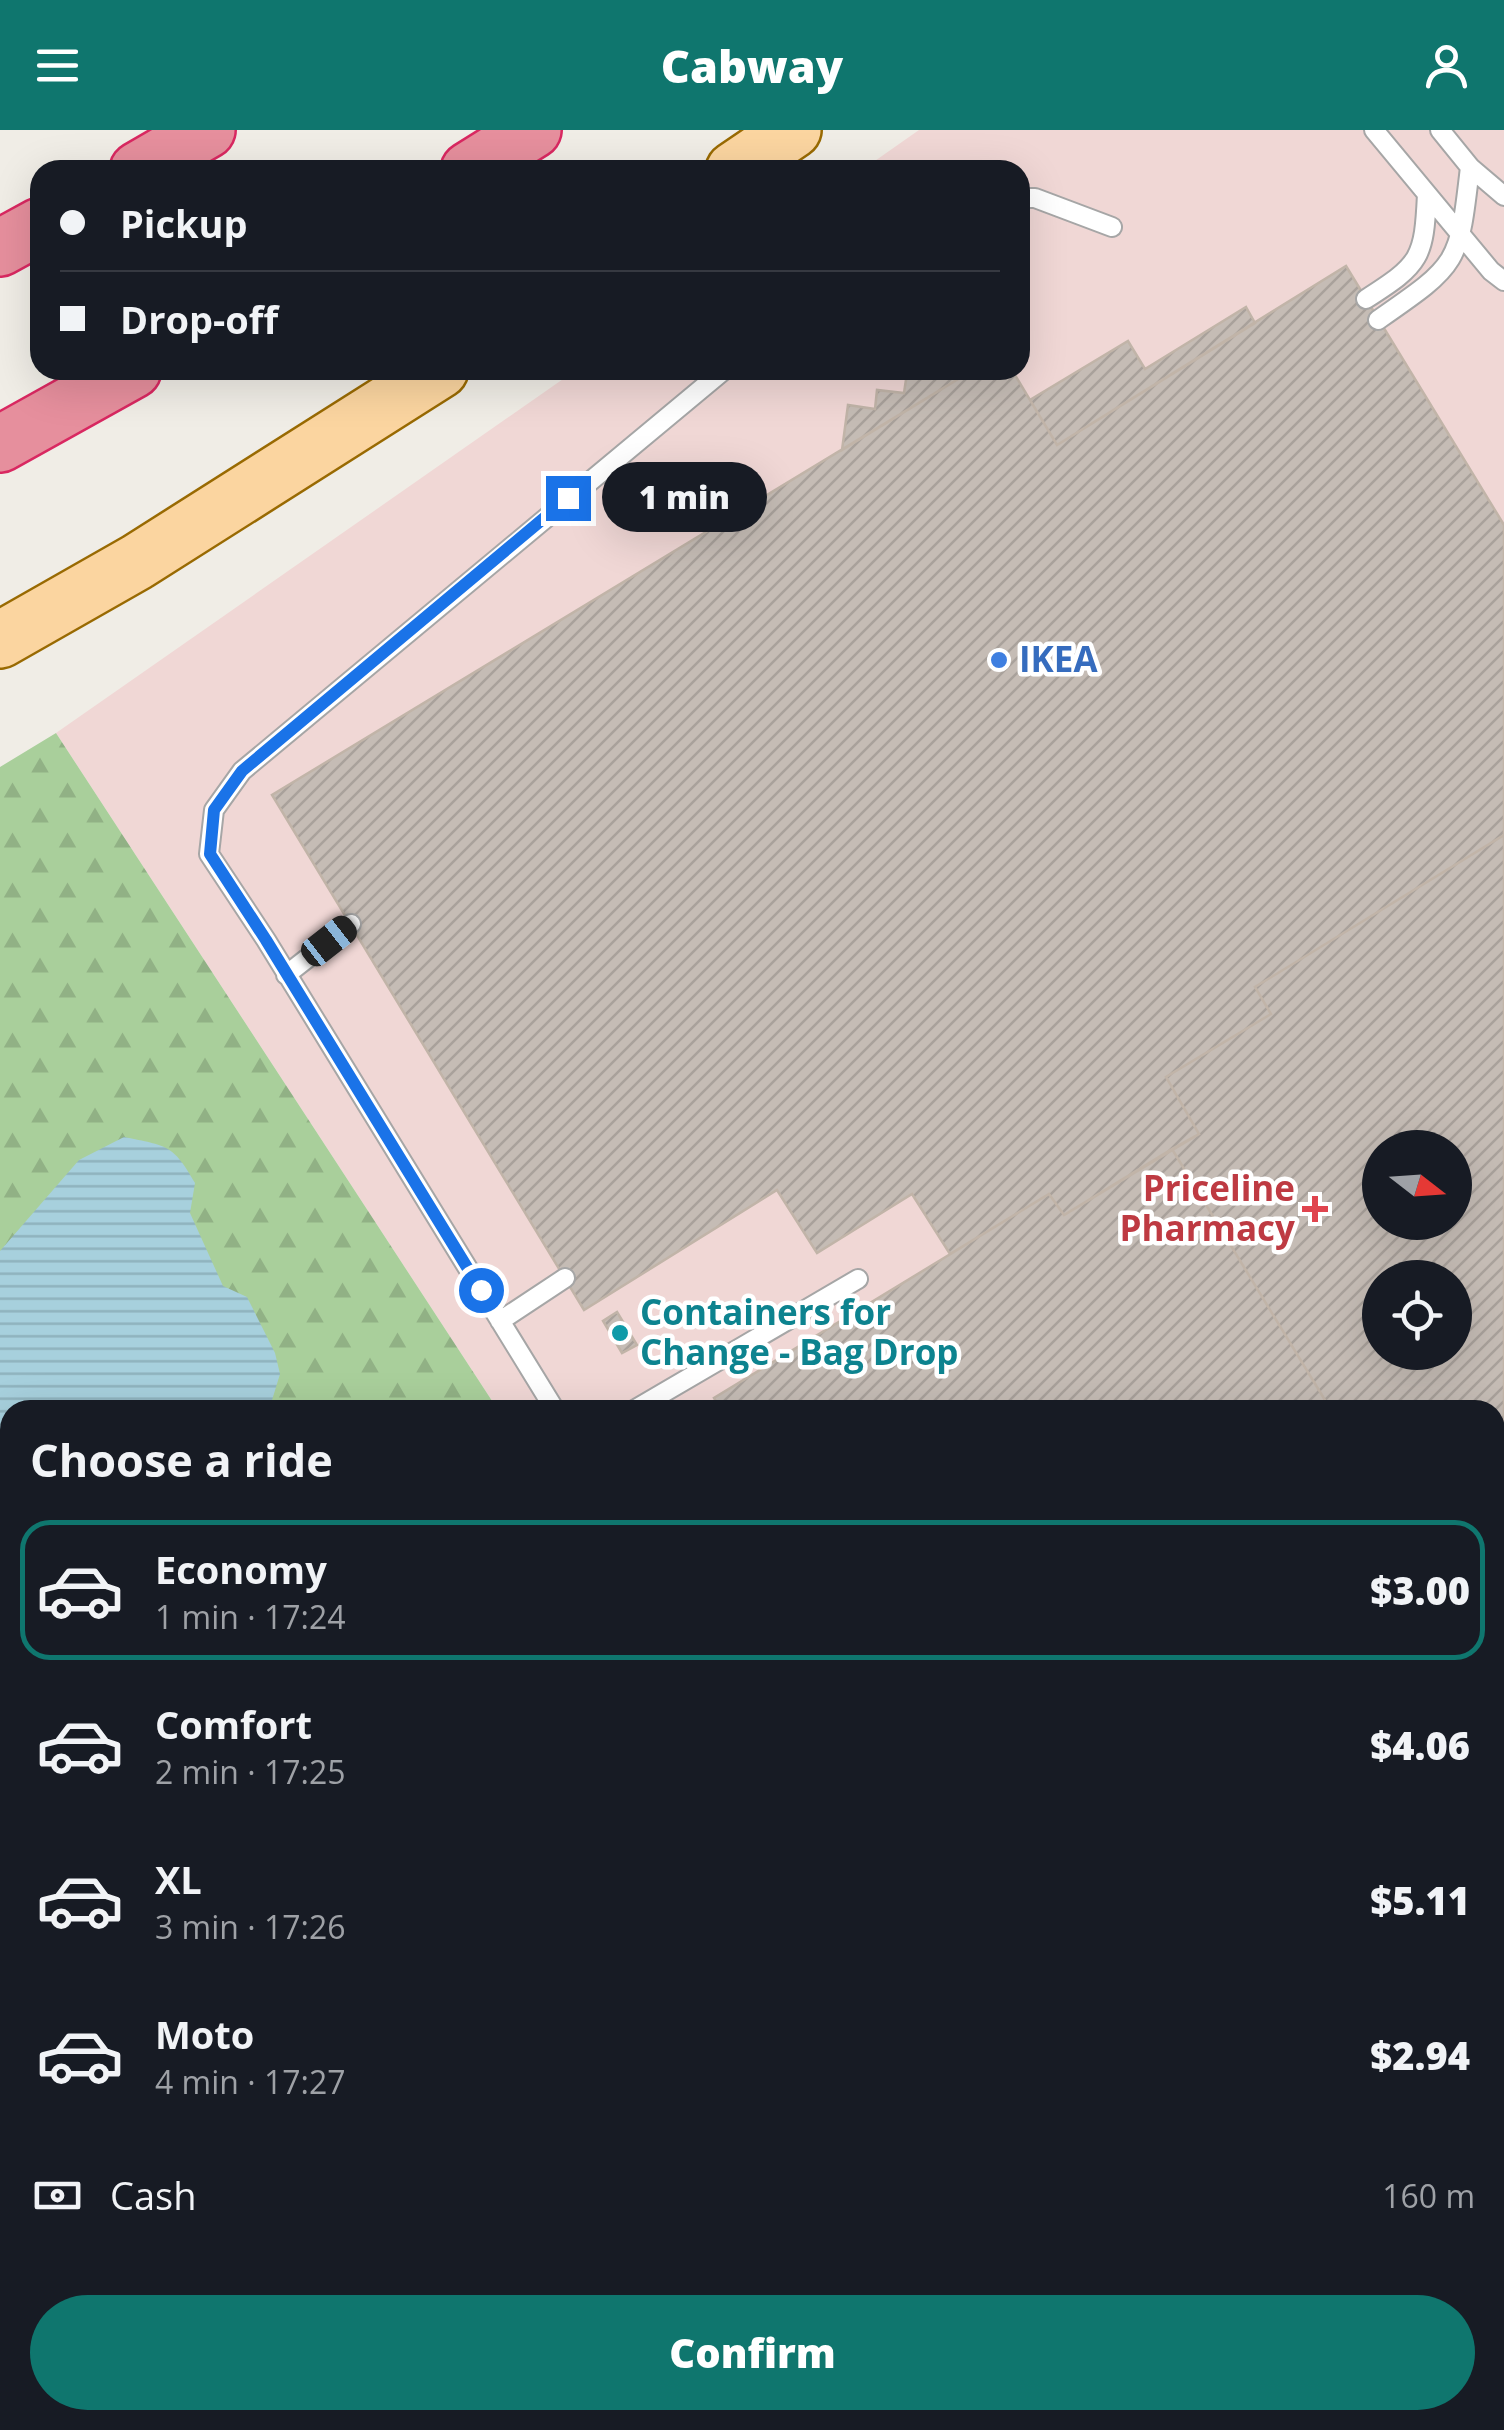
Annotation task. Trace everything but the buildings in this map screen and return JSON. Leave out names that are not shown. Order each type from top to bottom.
[{"type":"highway","points":[[155,160],[207,130]]},
{"type":"highway","points":[[485,160],[534,130]]},
{"type":"highway","points":[[0,248],[30,232]]},
{"type":"highway","points":[[0,444],[114,380]]},
{"type":"main road","points":[[749,160],[793,130]]},
{"type":"main road","points":[[0,640],[136,562],[425,380]]},
{"type":"lane","points":[[1374,130],[1504,282]]},
{"type":"lane","points":[[1440,130],[1470,167],[1504,196]]},
{"type":"lane","points":[[1378,320],[1436,280],[1451,263],[1462,236],[1470,167]]},
{"type":"lane","points":[[1366,299],[1398,279],[1420,256],[1426,194]]},
{"type":"lane","points":[[1030,198],[1112,227]]},
{"type":"lane","points":[[549,1400],[210,854],[214,810],[242,771],[712,380]]},
{"type":"lane","points":[[286,975],[351,924]]},
{"type":"lane","points":[[500,1321],[564,1278]]},
{"type":"lane","points":[[651,1400],[858,1279]]},
{"type":"shaded area","points":[[919,130],[1504,130],[1504,1400],[491,1400],[56,733],[562,380],[1030,380],[1030,160],[876,160]]},
{"type":"green space","points":[[56,733],[491,1400],[0,1400],[0,767]]},
{"type":"water","points":[[124,1137],[167,1149],[181,1161],[195,1183],[190,1213],[223,1286],[247,1297],[275,1353],[280,1374],[272,1400],[0,1400],[0,1251],[79,1160]]},
{"type":"place","name":"IKEA","points":[[999,660]]},
{"type":"place","name":"Priceline Pharmacy","points":[[1315,1209]]},
{"type":"place","name":"Containers for Change - Bag Drop","points":[[620,1333]]},
{"type":"route","points":[[481,1290],[210,854],[214,810],[242,771],[568,498]]}]
